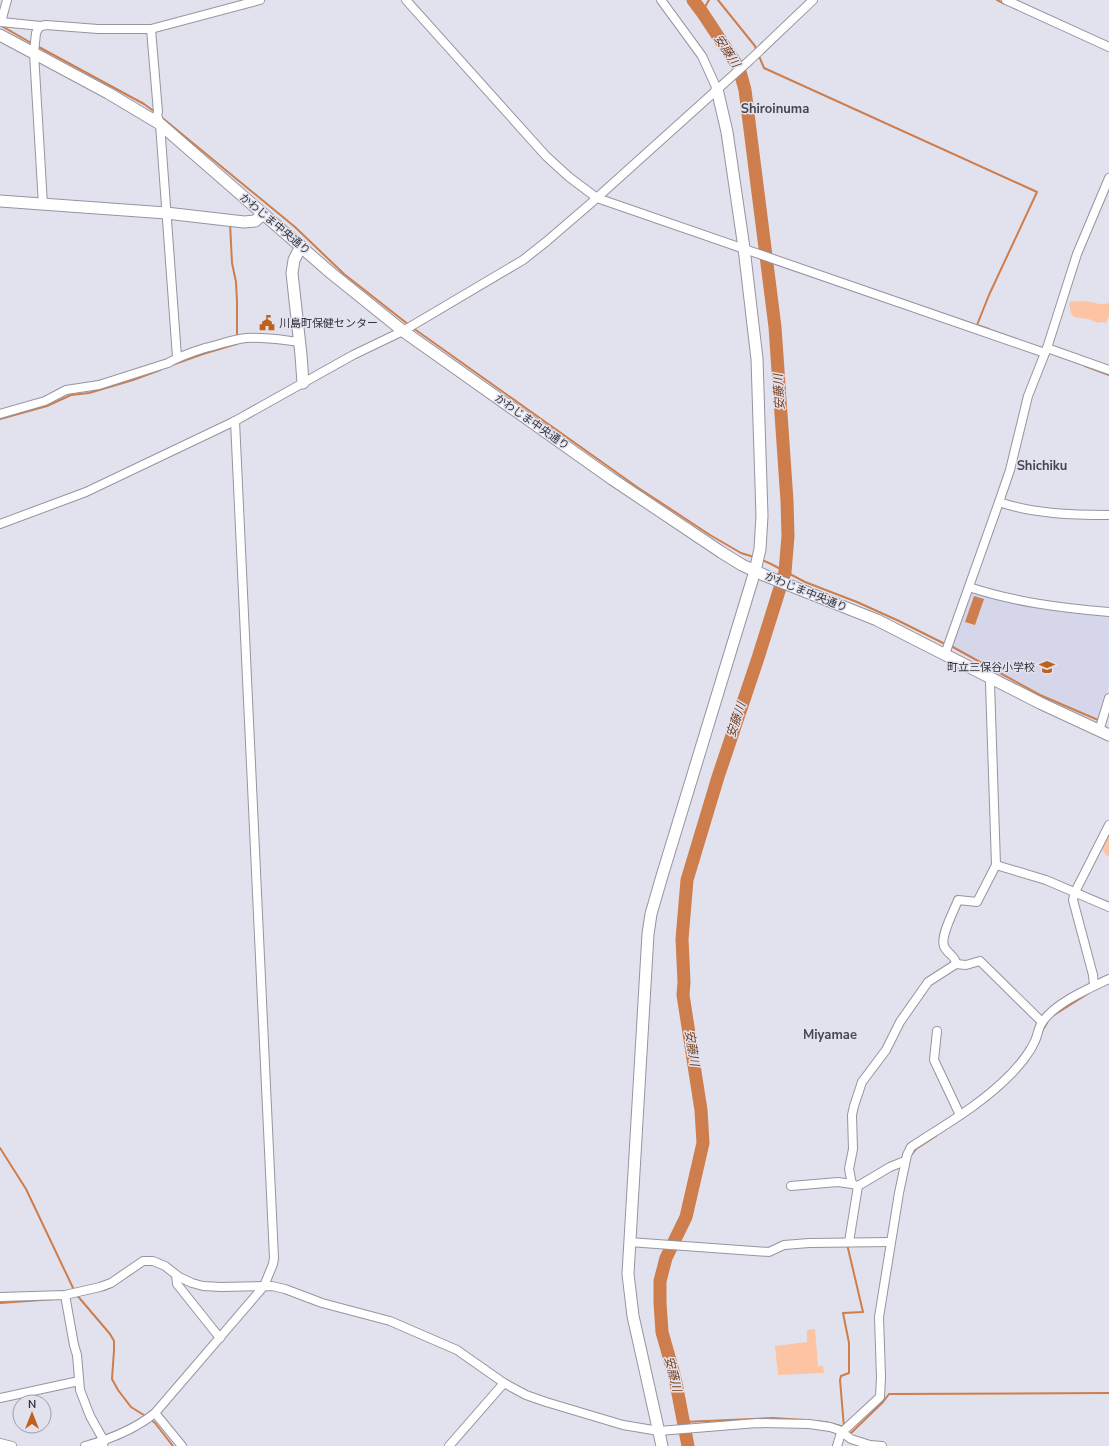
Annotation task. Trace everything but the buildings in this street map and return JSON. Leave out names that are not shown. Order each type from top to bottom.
[{"type":"street","points":[[7,0],[1,22],[98,29],[151,29],[249,1],[260,0]]},
{"type":"street","points":[[406,0],[546,156],[569,177],[597,198],[1109,370]]},
{"type":"street","points":[[661,0],[702,56],[717,89],[727,132],[754,328],[759,403],[762,516],[760,549],[755,571],[651,914],[646,962],[629,1242],[628,1285],[633,1316],[662,1446]]},
{"type":"street","points":[[0,524],[31,514],[86,492],[235,421],[353,355],[403,331],[523,260],[547,242],[597,198],[750,60],[813,0]]},
{"type":"street","points":[[1006,0],[1109,47]]},
{"type":"street","points":[[41,26],[36,33],[34,47],[43,205]]},
{"type":"street","points":[[151,29],[177,357]]},
{"type":"street","name":"かわじま中央通り","points":[[0,35],[34,47],[108,93],[158,117],[263,214],[331,273],[403,331],[654,507],[721,552],[755,571],[876,620],[1040,703],[1109,735]]},
{"type":"street","points":[[945,654],[1010,470],[1028,396],[1046,350],[1077,254],[1109,178]]},
{"type":"street","points":[[0,202],[166,213],[244,222],[255,220],[263,214]]},
{"type":"street","points":[[301,246],[294,260],[292,273],[303,383]]},
{"type":"street","points":[[0,414],[45,402],[66,390],[100,385],[168,363],[177,357],[232,341],[246,338],[269,338],[300,342]]},
{"type":"street","points":[[85,1446],[104,1443],[121,1435],[136,1427],[155,1413],[264,1286],[273,1264],[275,1251],[235,421]]},
{"type":"street","points":[[999,502],[1035,512],[1109,515]]},
{"type":"street","points":[[969,587],[990,594],[1044,605],[1109,612]]},
{"type":"street","points":[[956,964],[954,957],[946,951],[944,945],[944,934],[958,900],[977,902],[996,865],[990,683],[992,678]]},
{"type":"street","points":[[1098,731],[1109,698]]},
{"type":"street","points":[[1094,985],[1093,975],[1073,900],[1075,892],[1109,825]]},
{"type":"street","points":[[996,865],[1046,880],[1109,907]]},
{"type":"street","points":[[849,1242],[855,1185],[849,1170],[853,1149],[852,1115],[854,1106],[862,1082],[886,1050],[900,1022],[928,982],[956,964],[966,965],[980,961],[1042,1022]]},
{"type":"street","points":[[837,1446],[842,1433],[880,1397],[879,1317],[906,1155],[911,1147],[984,1099],[999,1086],[1027,1056],[1035,1041],[1042,1022],[1052,1011],[1094,985],[1109,979]]},
{"type":"street","points":[[937,1031],[934,1060],[960,1115]]},
{"type":"street","points":[[792,1186],[838,1182],[855,1185],[890,1167],[906,1161]]},
{"type":"street","points":[[629,1242],[769,1252],[784,1245],[809,1243],[891,1242]]},
{"type":"street","points":[[0,1297],[65,1295],[110,1283],[143,1261],[153,1261],[192,1283],[203,1286],[221,1288],[264,1286],[285,1289],[322,1303],[402,1325],[457,1350],[504,1383],[526,1395],[623,1425],[659,1431],[756,1423],[786,1423],[830,1427],[839,1430],[850,1439],[870,1445],[882,1446]]},
{"type":"street","points":[[176,1275],[177,1284],[220,1338]]},
{"type":"street","points":[[65,1295],[77,1355],[79,1382],[84,1402],[104,1443]]},
{"type":"street","points":[[0,1398],[79,1382]]},
{"type":"street","points":[[449,1446],[504,1383]]},
{"type":"street","points":[[155,1413],[182,1446]]},
{"type":"shaded area","points":[[1071,301],[1085,301],[1100,304],[1109,303],[1109,316],[1106,323],[1098,323],[1088,319],[1074,317],[1071,313],[1069,304]]},
{"type":"shaded area","name":"町立三保谷小学校","points":[[971,592],[998,600],[1024,605],[1109,617],[1109,686],[1098,721],[1061,706],[951,648]]},
{"type":"shaded area","points":[[974,596],[984,599],[975,625],[965,622]]},
{"type":"shaded area","points":[[1109,824],[1109,856],[1107,856],[1101,848]]},
{"type":"shaded area","points":[[815,1329],[818,1366],[823,1366],[824,1373],[778,1375],[775,1346],[807,1342],[807,1330]]},
{"type":"waterway","name":"安藤川","points":[[688,1446],[675,1378],[662,1332],[660,1303],[660,1281],[666,1258],[686,1217],[703,1143],[701,1110],[683,995],[684,982],[682,939],[687,880],[718,777],[785,572],[788,536],[775,327],[745,90],[739,68],[693,0]]},
{"type":"waterway","points":[[702,12],[709,0]]},
{"type":"waterway","points":[[718,0],[755,46],[756,50]]},
{"type":"waterway","points":[[997,0],[1005,4]]},
{"type":"waterway","points":[[0,25],[33,44]]},
{"type":"waterway","points":[[37,46],[144,104],[155,112]]},
{"type":"waterway","points":[[759,56],[764,68],[1037,192],[989,295],[977,325],[989,329]]},
{"type":"waterway","points":[[160,116],[295,227],[344,274],[409,325]]},
{"type":"waterway","points":[[230,223],[232,263],[236,282],[237,337]]},
{"type":"waterway","points":[[413,328],[637,487],[710,535],[741,553],[754,557]]},
{"type":"waterway","points":[[172,365],[237,344],[237,341]]},
{"type":"waterway","points":[[1085,366],[1109,375]]},
{"type":"waterway","points":[[0,419],[47,406],[71,395],[89,393],[160,370]]},
{"type":"waterway","points":[[762,560],[805,582],[857,602],[947,645]]},
{"type":"waterway","points":[[951,646],[1040,695],[1098,720]]},
{"type":"waterway","points":[[1054,1015],[1089,993]]},
{"type":"waterway","points":[[1042,1031],[1047,1023]]},
{"type":"waterway","points":[[1035,1049],[1039,1041]]},
{"type":"waterway","points":[[979,1106],[989,1099]]},
{"type":"waterway","points":[[911,1155],[916,1149],[936,1136]]},
{"type":"waterway","points":[[0,1148],[26,1189],[74,1290]]},
{"type":"waterway","points":[[844,1427],[840,1380],[841,1376],[849,1373],[849,1343],[843,1313],[863,1312],[847,1244]]},
{"type":"waterway","points":[[104,1290],[131,1274]]},
{"type":"waterway","points":[[71,1297],[94,1292]]},
{"type":"waterway","points":[[76,1294],[110,1334],[114,1341],[112,1379],[118,1390],[131,1407],[147,1417]]},
{"type":"waterway","points":[[0,1303],[55,1299]]},
{"type":"waterway","points":[[851,1433],[883,1402],[889,1394],[1109,1393]]},
{"type":"waterway","points":[[683,1422],[773,1418],[804,1420]]},
{"type":"waterway","points":[[151,1420],[173,1446]]},
{"type":"waterway","points":[[814,1421],[845,1427]]},
{"type":"place","name":"川島町保健センター","points":[[267,323]]},
{"type":"place","name":"町立三保谷小学校","points":[[1047,667]]},
{"type":"district","name":"Shiroinuma","points":[[775,109]]},
{"type":"district","name":"Shichiku","points":[[1042,466]]},
{"type":"district","name":"Miyamae","points":[[830,1035]]}]
